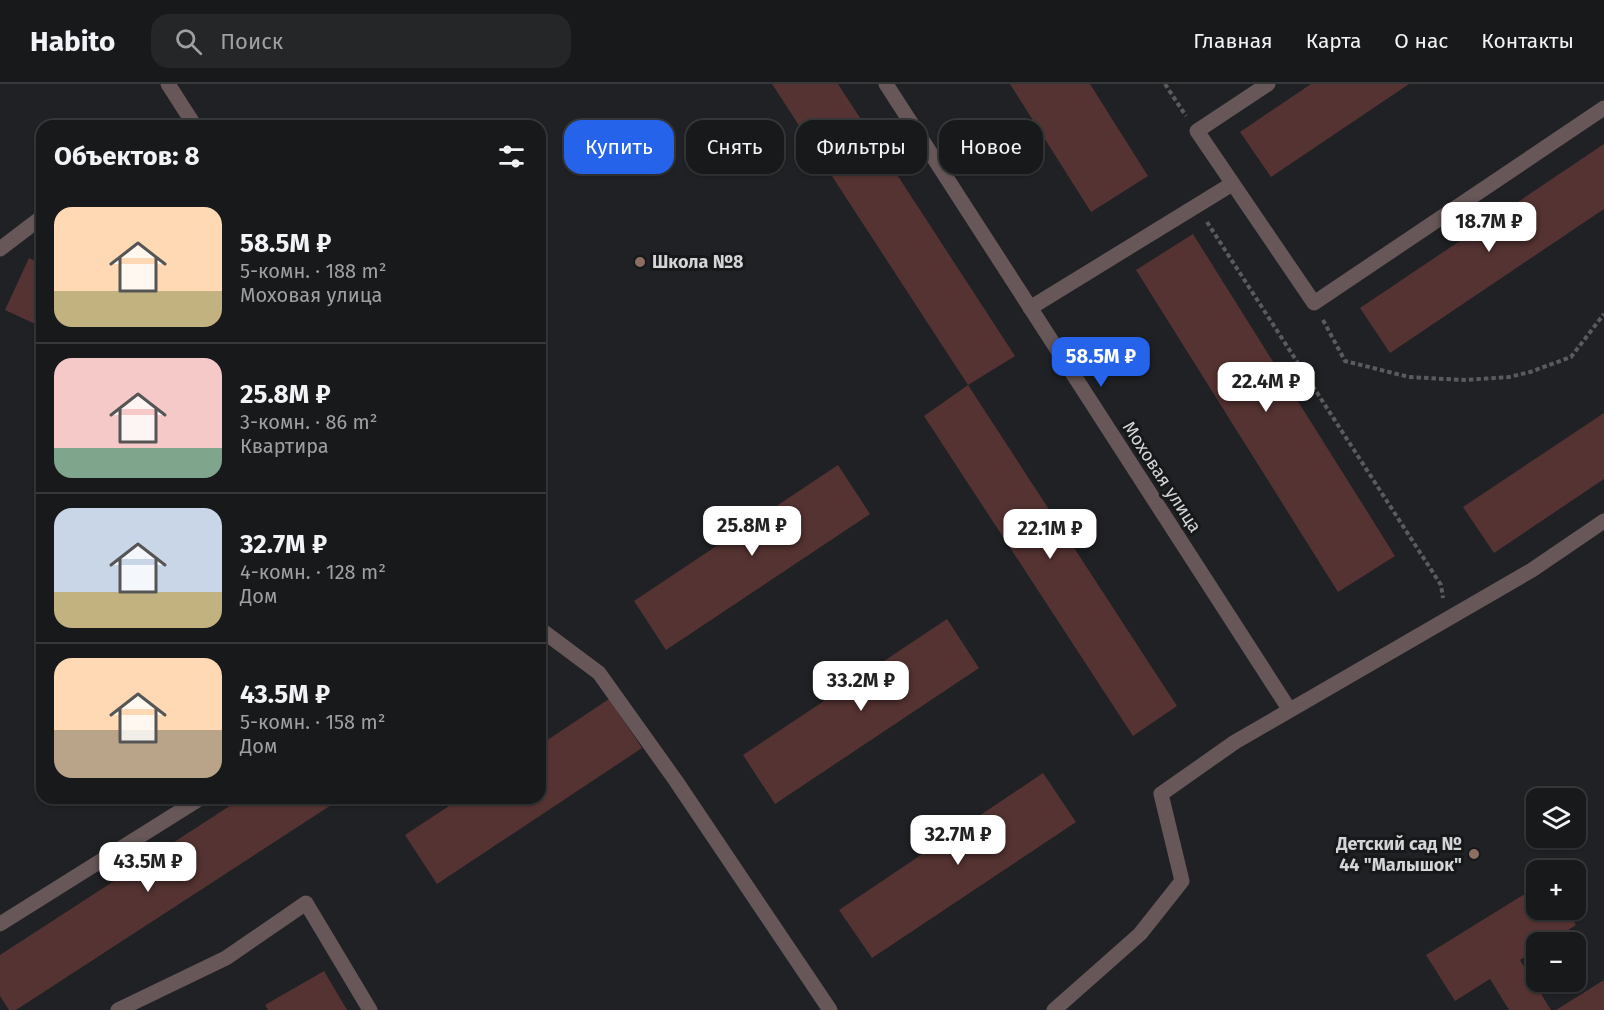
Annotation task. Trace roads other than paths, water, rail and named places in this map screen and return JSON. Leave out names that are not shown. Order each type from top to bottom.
[{"type":"street","points":[[168,84],[191,120]]},
{"type":"street","name":"Моховая улица","points":[[886,84],[1289,709]]},
{"type":"street","points":[[1268,84],[1197,131],[1314,303],[1604,108]]},
{"type":"street","points":[[1030,308],[1232,184]]},
{"type":"street","points":[[0,249],[36,222]]},
{"type":"street","points":[[1054,1010],[1140,934],[1182,881],[1161,794],[1236,742],[1289,709],[1532,570],[1604,521]]},
{"type":"street","points":[[546,633],[599,673],[676,781],[830,1010]]},
{"type":"street","points":[[0,924],[191,804]]},
{"type":"street","points":[[118,1010],[226,958],[306,903],[370,1010]]},
{"type":"place","name":"Школа №8","points":[[640,262]]},
{"type":"place","name":"Детский сад № 44 \"Малышок\"","points":[[1474,854]]}]
